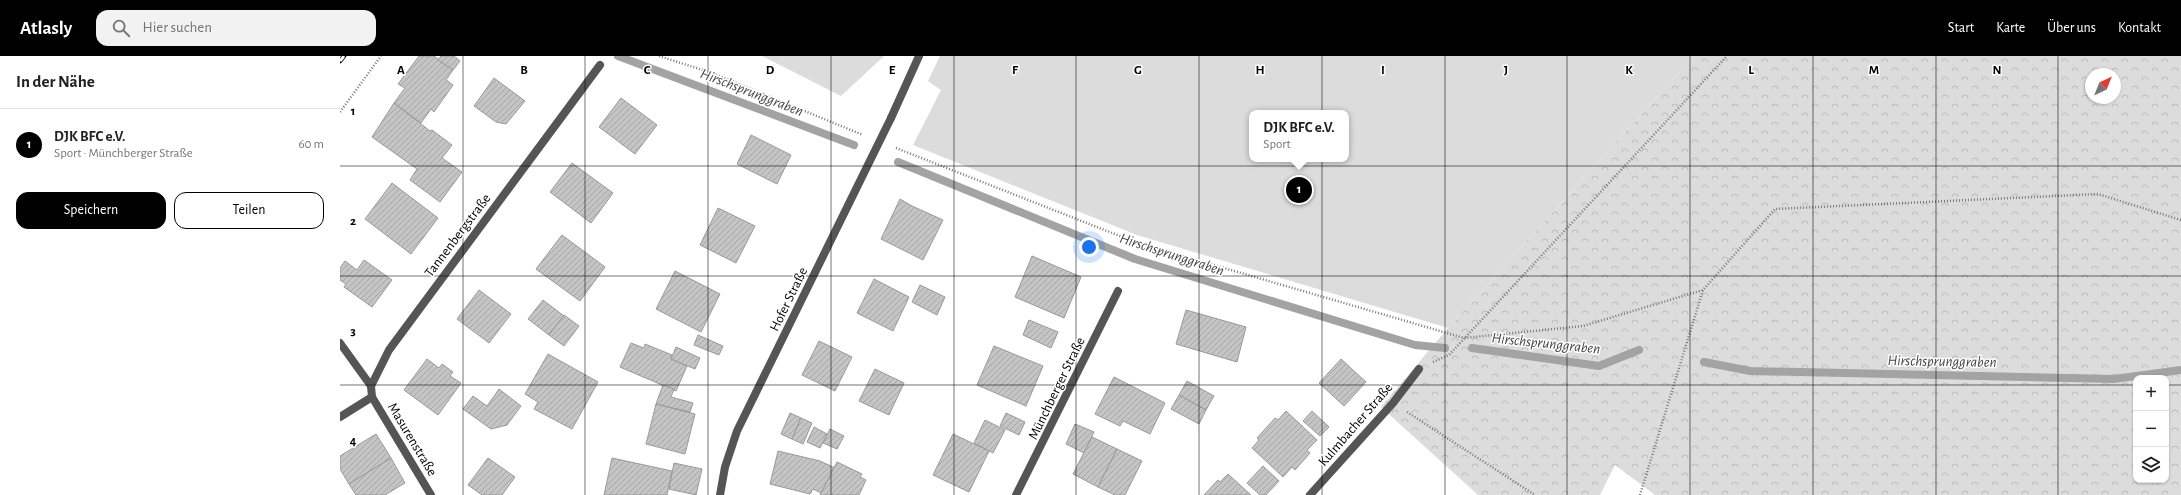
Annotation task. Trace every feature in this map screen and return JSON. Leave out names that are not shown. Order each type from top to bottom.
[{"type":"street","name":"Hofer Straße","points":[[720,495],[725,467],[737,431],[880,142],[919,56]]},
{"type":"street","name":"Tannenbergstraße","points":[[371,386],[389,350],[600,65]]},
{"type":"street","name":"Münchberger Straße","points":[[1016,495],[1118,291]]},
{"type":"street","points":[[340,343],[371,386],[372,397],[340,417]]},
{"type":"street","name":"Kulmbacher Straße","points":[[1310,495],[1393,403],[1419,369]]},
{"type":"street","name":"Masurenstraße","points":[[372,397],[431,495]]},
{"type":"path","points":[[340,112],[381,56]]},
{"type":"path","points":[[659,56],[712,73],[880,142],[1135,242],[1464,338],[1583,326],[1702,290]]},
{"type":"path","points":[[1419,369],[1449,355],[1726,56]]},
{"type":"path","points":[[1640,495],[1702,290],[1775,209],[2098,194],[2181,220]]},
{"type":"path","points":[[1393,403],[1535,495]]},
{"type":"green space","points":[[762,56],[884,56],[841,96]]},
{"type":"green space","points":[[940,56],[1694,56],[1448,328],[1137,235],[913,145],[941,90],[928,81]]},
{"type":"green space","points":[[1694,56],[2181,56],[2181,495],[1655,495],[1615,465],[1600,495],[1478,495],[1381,407],[1448,328]]},
{"type":"building","points":[[419,56],[434,56],[453,70],[446,80],[453,85],[434,112],[431,109],[421,123],[394,103],[405,88],[398,84]]},
{"type":"building","points":[[441,56],[454,56],[460,61],[453,70],[438,60]]},
{"type":"building","points":[[494,78],[525,101],[506,124],[496,122],[474,106]]},
{"type":"building","points":[[621,98],[657,125],[635,154],[599,127]]},
{"type":"building","points":[[394,103],[430,131],[432,130],[452,145],[442,158],[462,172],[440,202],[410,180],[417,169],[372,137]]},
{"type":"building","points":[[751,135],[791,155],[777,184],[737,164]]},
{"type":"building","points":[[572,163],[613,193],[591,223],[550,192]]},
{"type":"building","points":[[392,183],[438,218],[411,254],[365,219]]},
{"type":"building","points":[[900,199],[943,220],[923,260],[881,239]]},
{"type":"building","points":[[718,208],[755,226],[736,263],[700,245]]},
{"type":"building","points":[[562,235],[605,267],[580,301],[536,269]]},
{"type":"building","points":[[1032,256],[1081,277],[1064,318],[1015,297]]},
{"type":"building","points":[[364,260],[392,280],[372,307],[344,287],[346,284],[340,280],[340,268],[345,261],[357,270]]},
{"type":"building","points":[[675,271],[720,294],[701,332],[656,309]]},
{"type":"building","points":[[874,279],[909,297],[893,331],[857,313]]},
{"type":"building","points":[[920,285],[945,297],[937,315],[912,302]]},
{"type":"building","points":[[479,290],[511,314],[489,343],[457,319]]},
{"type":"building","points":[[543,300],[564,316],[549,335],[528,319]]},
{"type":"building","points":[[1186,310],[1246,327],[1237,362],[1176,344]]},
{"type":"building","points":[[564,315],[579,326],[564,346],[549,335]]},
{"type":"building","points":[[1029,320],[1058,332],[1051,348],[1023,335]]},
{"type":"building","points":[[698,335],[723,346],[719,355],[694,345]]},
{"type":"building","points":[[819,341],[852,357],[835,391],[802,375]]},
{"type":"building","points":[[631,343],[644,348],[645,344],[672,355],[671,359],[687,366],[676,391],[620,367]]},
{"type":"building","points":[[994,346],[1043,366],[1026,406],[977,385]]},
{"type":"building","points":[[676,347],[700,358],[695,369],[671,359]]},
{"type":"building","points":[[548,354],[598,382],[572,429],[534,409],[538,402],[525,394]]},
{"type":"building","points":[[427,359],[439,368],[442,364],[453,372],[450,376],[461,383],[438,415],[404,390]]},
{"type":"building","points":[[1341,359],[1366,382],[1344,406],[1319,383]]},
{"type":"building","points":[[875,369],[904,383],[889,415],[859,401]]},
{"type":"building","points":[[1114,377],[1165,403],[1150,434],[1123,421],[1120,426],[1095,414]]},
{"type":"building","points":[[1187,381],[1214,396],[1206,410],[1179,395]]},
{"type":"building","points":[[663,385],[674,389],[671,397],[693,403],[690,412],[656,404]]},
{"type":"building","points":[[499,389],[521,406],[507,425],[491,429],[463,409],[473,396],[487,406]]},
{"type":"building","points":[[1179,395],[1206,410],[1199,424],[1171,409]]},
{"type":"building","points":[[656,404],[695,414],[685,454],[646,444]]},
{"type":"building","points":[[1286,411],[1317,440],[1307,450],[1310,453],[1295,470],[1292,467],[1283,477],[1252,448],[1259,440],[1257,438],[1275,418],[1278,420]]},
{"type":"building","points":[[1312,411],[1329,427],[1320,436],[1303,421]]},
{"type":"building","points":[[790,413],[801,418],[792,439],[781,434]]},
{"type":"building","points":[[1006,413],[1025,422],[1019,435],[1000,426]]},
{"type":"building","points":[[801,418],[812,423],[803,444],[792,439]]},
{"type":"building","points":[[985,420],[1005,430],[993,453],[974,443]]},
{"type":"building","points":[[1075,424],[1094,432],[1084,453],[1066,444]]},
{"type":"building","points":[[814,427],[827,434],[820,448],[807,442]]},
{"type":"building","points":[[830,429],[844,436],[837,449],[823,443]]},
{"type":"building","points":[[376,434],[391,458],[349,484],[340,469],[340,456]]},
{"type":"building","points":[[953,434],[989,451],[969,492],[933,475]]},
{"type":"building","points":[[1092,437],[1117,449],[1098,487],[1073,474]]},
{"type":"building","points":[[1117,449],[1142,461],[1125,495],[1115,495],[1098,487]]},
{"type":"building","points":[[778,451],[820,461],[835,468],[821,493],[813,489],[810,494],[770,484]]},
{"type":"building","points":[[391,458],[405,483],[385,495],[356,495],[349,484]]},
{"type":"building","points":[[488,458],[515,477],[502,495],[482,495],[468,485]]},
{"type":"building","points":[[612,458],[672,471],[667,495],[604,495]]},
{"type":"building","points":[[837,462],[862,474],[860,477],[866,480],[859,495],[820,495]]},
{"type":"building","points":[[674,463],[702,469],[696,495],[669,489]]},
{"type":"building","points":[[1263,466],[1279,481],[1266,495],[1260,495],[1247,483]]},
{"type":"building","points":[[1228,474],[1251,495],[1204,495],[1218,480],[1220,482]]},
{"type":"waterway","name":"Hirschsprunggraben","points":[[618,56],[854,145]]},
{"type":"waterway","name":"Hirschsprunggraben","points":[[898,162],[1135,259],[1415,345],[1445,348]]},
{"type":"waterway","name":"Hirschsprunggraben","points":[[1472,348],[1599,366],[1639,350]]},
{"type":"waterway","name":"Hirschsprunggraben","points":[[1704,362],[1750,371],[2114,379],[2181,370]]},
{"type":"railway","points":[[340,61],[344,56]]},
{"type":"place","name":"DJK BFC e.V.","points":[[1299,190]]}]
